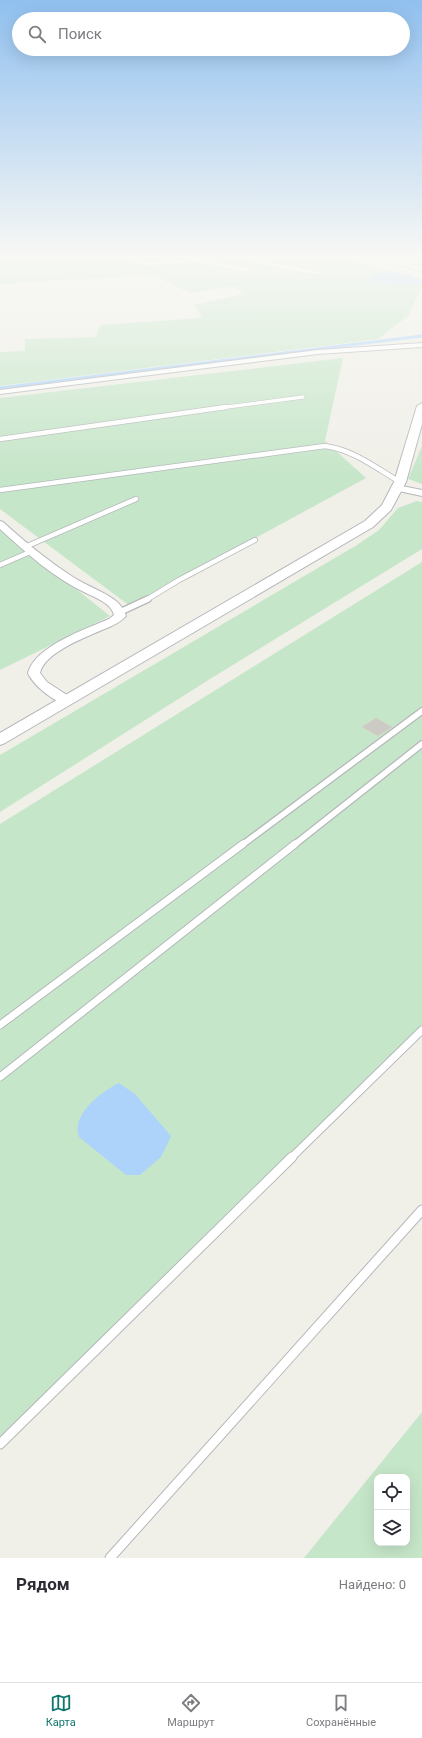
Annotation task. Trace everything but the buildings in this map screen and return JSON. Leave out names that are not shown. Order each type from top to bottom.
[{"type":"street","points":[[0,392],[318,352],[422,345]]},
{"type":"street","points":[[0,740],[66,700],[370,524],[387,508],[399,485],[422,406]]},
{"type":"street","points":[[399,485],[422,493]]},
{"type":"street","points":[[0,524],[28,549],[79,585],[106,599],[116,606],[120,612],[120,616],[113,621],[50,652],[34,669],[34,675],[40,682],[66,700]]},
{"type":"lane","points":[[0,439],[243,404],[303,397]]},
{"type":"lane","points":[[0,490],[325,446],[349,451],[399,485]]},
{"type":"lane","points":[[0,565],[28,549],[136,499]]},
{"type":"lane","points":[[120,612],[144,601],[179,580],[255,540]]},
{"type":"lane","points":[[0,1025],[422,710]]},
{"type":"lane","points":[[0,1077],[422,744]]},
{"type":"lane","points":[[0,1444],[422,1030]]},
{"type":"lane","points":[[110,1558],[422,1210]]},
{"type":"green space","points":[[98,330],[390,330],[378,339],[0,386],[0,352],[25,351],[25,339],[96,337]]},
{"type":"green space","points":[[343,358],[325,441],[366,478],[130,606],[0,509],[0,398]]},
{"type":"green space","points":[[422,446],[422,484],[408,479]]},
{"type":"green space","points":[[417,501],[422,502],[422,549],[210,679],[0,812],[0,755],[357,545],[379,530],[398,508]]},
{"type":"green space","points":[[0,528],[110,616],[0,670]]},
{"type":"green space","points":[[422,562],[422,1032],[0,1439],[0,824]]},
{"type":"green space","points":[[422,1412],[422,1558],[304,1558]]},
{"type":"water","points":[[119,1083],[135,1094],[171,1136],[161,1157],[140,1175],[126,1175],[79,1137],[79,1120],[83,1112],[96,1098]]},
{"type":"waterway","points":[[0,388],[422,336]]}]
